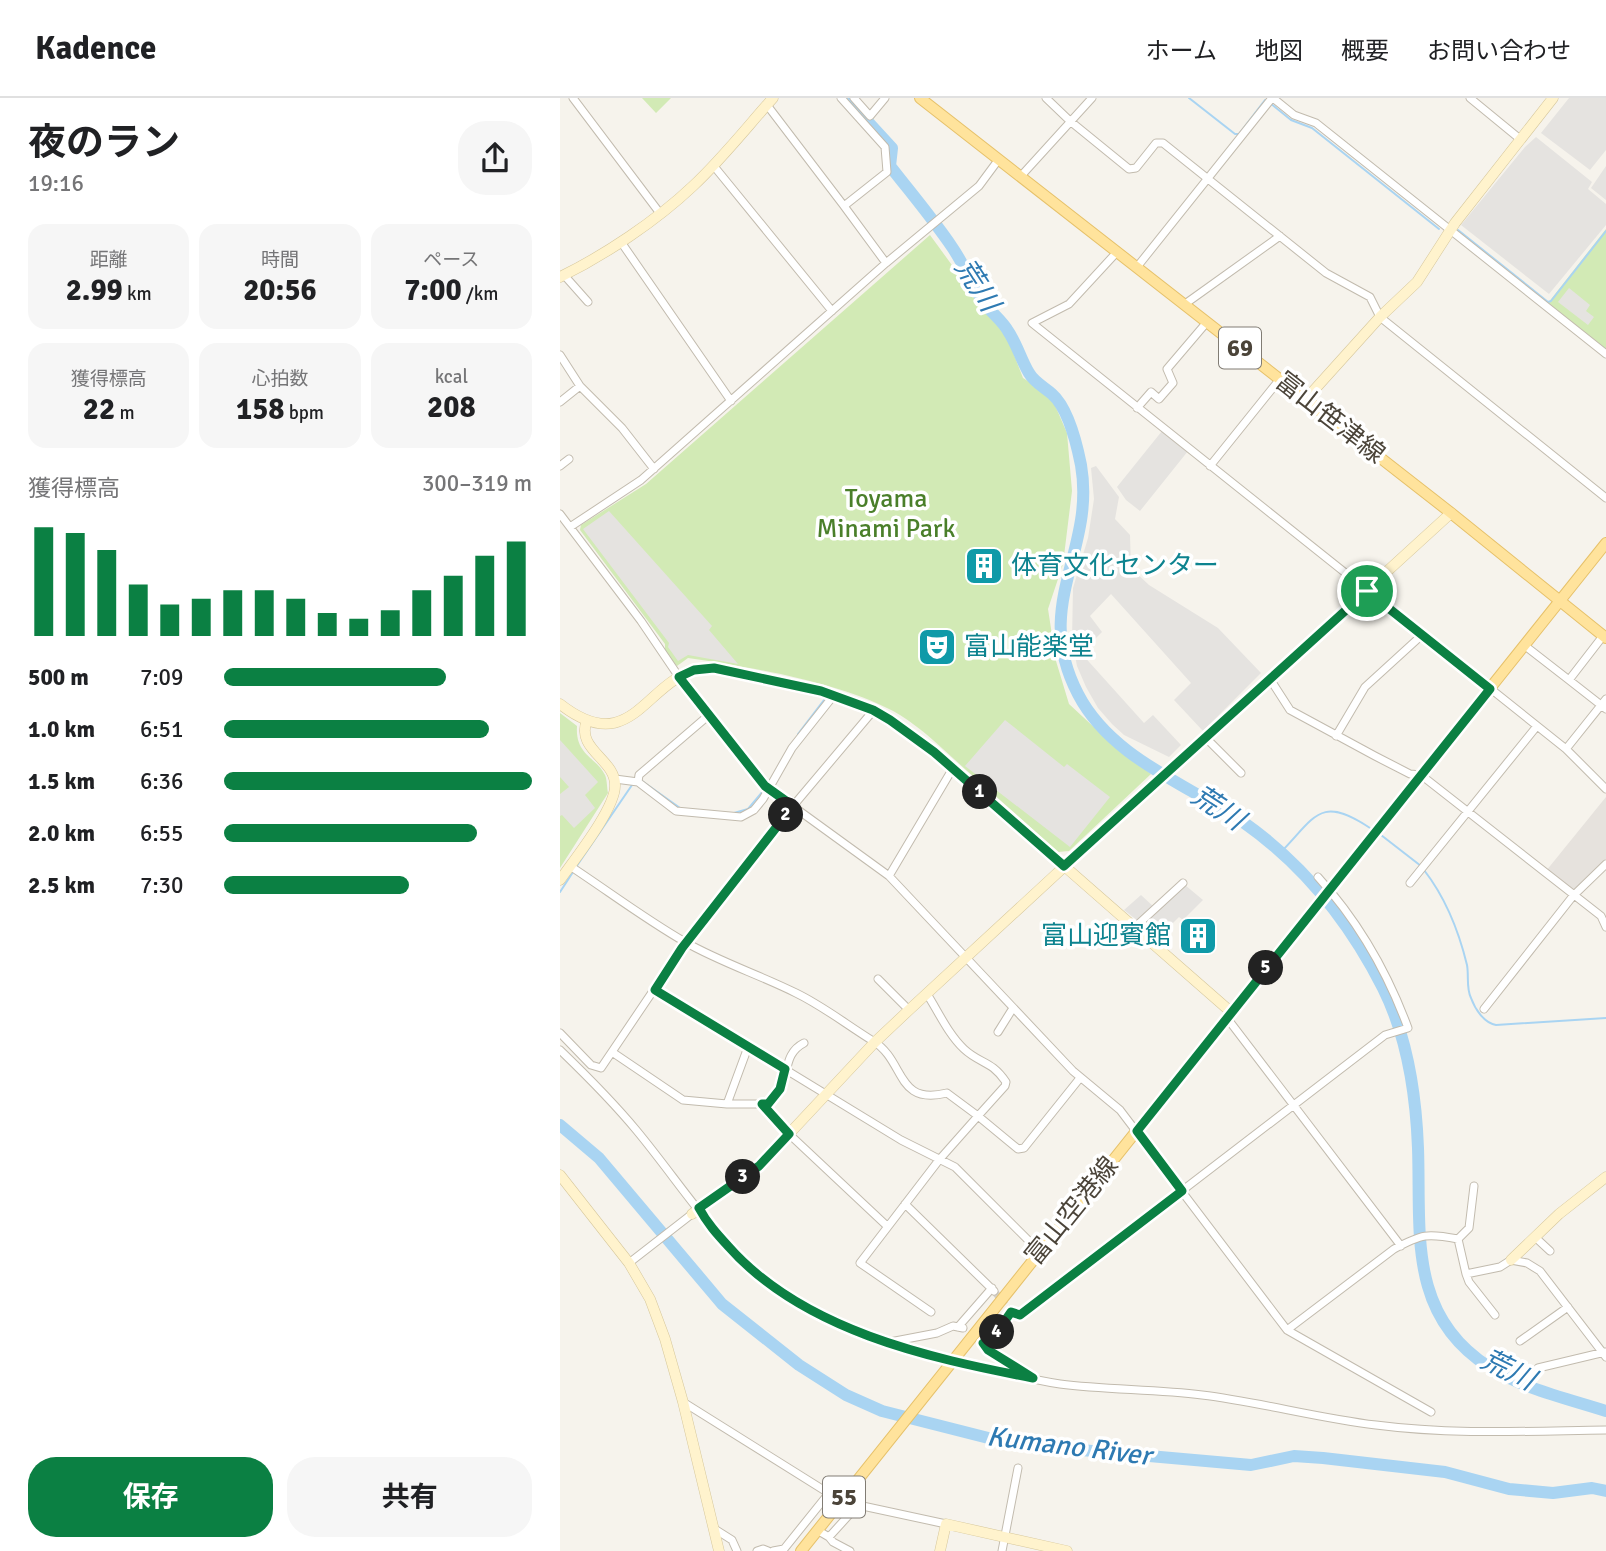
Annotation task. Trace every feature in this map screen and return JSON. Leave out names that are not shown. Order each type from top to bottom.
[{"type":"main road","name":"富山笹津線","points":[[920,98],[1451,513],[1604,637]]},
{"type":"main road","name":"富山空港線","points":[[804,1547],[1606,542]]},
{"type":"street","points":[[573,98],[659,212]]},
{"type":"street","points":[[841,98],[885,147],[887,157],[887,172],[844,206]]},
{"type":"street","points":[[854,98],[870,116],[885,98]]},
{"type":"street","points":[[1046,98],[1129,169],[1136,169],[1156,143],[1163,143],[1326,273],[1370,297],[1380,317],[1606,498]]},
{"type":"street","points":[[1021,176],[1092,98]]},
{"type":"street","points":[[1470,98],[1520,138]]},
{"type":"street","points":[[1306,399],[1424,273],[1450,229],[1552,98]]},
{"type":"street","points":[[1137,267],[1271,100],[1294,115],[1316,123],[1606,354]]},
{"type":"street","points":[[588,302],[562,276],[591,262],[621,242],[692,187],[770,101],[886,263]]},
{"type":"street","points":[[570,527],[654,469],[886,263],[979,186],[999,159]]},
{"type":"street","points":[[713,165],[832,311]]},
{"type":"street","points":[[1185,304],[1280,236]]},
{"type":"street","points":[[621,242],[731,401]]},
{"type":"street","points":[[1118,252],[1069,303],[1032,323],[1537,726],[1606,789]]},
{"type":"street","points":[[1138,408],[1151,392],[1159,399],[1173,383],[1167,369],[1207,322]]},
{"type":"street","points":[[560,355],[580,386],[622,428],[654,469]]},
{"type":"street","points":[[1210,466],[1280,379]]},
{"type":"street","points":[[560,402],[580,386]]},
{"type":"street","points":[[560,466],[569,459]]},
{"type":"street","points":[[633,1260],[759,1166],[875,1042],[965,957],[1451,513]]},
{"type":"street","points":[[560,514],[679,677],[768,788],[889,876],[1080,1078],[1120,1110],[1287,1330],[1431,1412]]},
{"type":"street","points":[[1336,736],[1365,687],[1422,635]]},
{"type":"street","points":[[1569,680],[1604,637]]},
{"type":"street","points":[[1524,645],[1604,704],[1566,750]]},
{"type":"street","points":[[560,704],[587,720],[601,724],[617,722],[636,713],[679,677],[694,670],[714,668],[834,695],[873,710],[914,736],[1064,866],[1229,1015],[1294,1105],[1404,1244]]},
{"type":"street","points":[[1270,679],[1290,710],[1410,774],[1421,775],[1601,916],[1606,927]]},
{"type":"street","points":[[615,779],[638,782],[676,811],[741,817],[754,810],[792,748],[834,695]]},
{"type":"street","points":[[560,1033],[591,1065],[601,1068],[686,943],[793,806],[873,710]]},
{"type":"street","points":[[638,782],[639,775],[709,715]]},
{"type":"street","points":[[560,880],[606,812],[614,792],[615,779],[612,772],[586,742],[584,731],[587,720]]},
{"type":"street","points":[[1410,883],[1537,726]]},
{"type":"street","points":[[1205,737],[1241,773]]},
{"type":"street","points":[[889,876],[953,768]]},
{"type":"street","points":[[1484,1009],[1573,896],[1606,863]]},
{"type":"street","points":[[570,866],[686,943],[798,994],[875,1042],[888,1055],[905,1084],[914,1093],[933,1097],[947,1093],[1018,1149],[1024,1148],[1080,1078]]},
{"type":"street","points":[[1033,1378],[988,1350],[983,1343],[991,1341],[1011,1312],[1020,1315],[1385,1035],[1408,1028],[1376,954],[1318,877]]},
{"type":"street","points":[[1134,928],[1183,883]]},
{"type":"street","points":[[878,979],[909,1010]]},
{"type":"street","points":[[655,990],[901,1140],[955,1167],[1040,1252]]},
{"type":"street","points":[[927,993],[957,1042],[967,1052],[998,1069],[1006,1082],[939,1160],[860,1263],[931,1312]]},
{"type":"street","points":[[998,1032],[1013,1008]]},
{"type":"street","points":[[612,1052],[683,1100],[768,1104],[780,1089],[793,1050],[804,1043]]},
{"type":"street","points":[[727,1104],[748,1047]]},
{"type":"street","points":[[560,1050],[599,1087],[638,1133],[696,1211],[743,1263],[788,1297],[836,1324],[951,1363],[1061,1384],[1236,1399],[1376,1425],[1436,1430],[1606,1430]]},
{"type":"street","points":[[762,1104],[789,1134],[887,1226]]},
{"type":"street","points":[[560,1175],[633,1260],[655,1311],[683,1402],[719,1551]]},
{"type":"street","points":[[1466,1273],[1500,1267],[1559,1214],[1606,1178]]},
{"type":"street","points":[[1458,1238],[1469,1228],[1474,1186]]},
{"type":"street","points":[[888,1342],[937,1333],[953,1326],[961,1328],[993,1290],[905,1203]]},
{"type":"street","points":[[1287,1330],[1404,1244],[1427,1233],[1458,1238]]},
{"type":"street","points":[[1535,1237],[1549,1251]]},
{"type":"street","points":[[1458,1238],[1469,1282],[1495,1315]]},
{"type":"street","points":[[1511,1259],[1527,1263],[1540,1271],[1605,1354],[1538,1368]]},
{"type":"street","points":[[1520,1341],[1567,1307]]},
{"type":"street","points":[[683,1402],[829,1493],[784,1549],[757,1551]]},
{"type":"street","points":[[1002,1551],[1018,1468]]},
{"type":"street","points":[[829,1537],[856,1504],[1067,1551]]},
{"type":"street","points":[[940,1551],[946,1524]]},
{"type":"street","points":[[713,1528],[733,1540],[737,1551]]},
{"type":"street","points":[[817,1530],[850,1551]]},
{"type":"street","points":[[796,1534],[804,1547]]},
{"type":"shaded area","points":[[1569,98],[1606,98],[1606,150],[1590,170],[1541,133]]},
{"type":"shaded area","points":[[1536,137],[1592,182],[1588,189],[1606,204],[1606,225],[1549,294],[1461,225]]},
{"type":"shaded area","points":[[1606,166],[1606,200],[1591,188]]},
{"type":"shaded area","points":[[1569,288],[1590,305],[1586,311],[1594,317],[1588,325],[1558,302]]},
{"type":"shaded area","points":[[1162,431],[1188,451],[1140,511],[1126,500],[1117,487]]},
{"type":"shaded area","points":[[1096,466],[1119,497],[1115,519],[1130,535],[1131,568],[1149,585],[1218,628],[1261,673],[1203,731],[1174,700],[1191,683],[1111,594],[1090,616],[1102,632],[1081,653],[1144,723],[1153,715],[1181,745],[1169,757],[1124,735],[1112,724],[1098,708],[1077,666],[1072,640],[1073,588],[1088,538],[1094,499],[1091,468]]},
{"type":"shaded area","points":[[609,511],[712,626],[709,630],[738,664],[688,655],[678,661],[668,647],[669,643],[583,529]]},
{"type":"shaded area","points":[[1005,720],[1064,767],[1067,764],[1110,797],[1070,847],[965,766]]},
{"type":"shaded area","points":[[560,740],[598,782],[585,795],[595,808],[574,828],[560,816],[560,794],[569,787],[560,777]]},
{"type":"shaded area","points":[[1606,797],[1606,859],[1574,892],[1546,871]]},
{"type":"shaded area","points":[[1185,885],[1203,900],[1183,920],[1179,917],[1171,925],[1173,929],[1165,938],[1158,933],[1155,935],[1142,925]]},
{"type":"shaded area","points":[[1141,895],[1154,907],[1138,921],[1124,910]]},
{"type":"green space","points":[[642,98],[671,98],[656,113]]},
{"type":"green space","points":[[1606,229],[1606,349],[1548,303]]},
{"type":"green space","name":"Toyama Minami Park","points":[[930,235],[973,294],[1004,329],[1023,378],[1051,396],[1067,433],[1072,491],[1063,564],[1048,609],[1056,661],[1069,704],[1110,742],[1151,774],[1069,851],[1058,852],[926,734],[900,715],[878,704],[826,685],[740,666],[688,658],[677,666],[665,652],[665,644],[580,530],[581,525],[646,484]]},
{"type":"green space","points":[[560,713],[577,726],[579,743],[605,775],[608,793],[560,868]]},
{"type":"waterway","name":"荒川","points":[[846,98],[892,148],[890,166],[952,247],[983,301],[1011,336],[1031,376],[1058,400],[1067,417],[1081,465],[1083,496],[1080,525],[1062,605],[1061,632],[1065,662],[1078,694],[1092,716],[1130,753],[1243,822],[1286,857],[1323,896],[1370,964],[1391,1006],[1409,1066],[1417,1128],[1420,1240],[1431,1297],[1444,1323],[1463,1346],[1489,1367],[1516,1381],[1606,1411]]},
{"type":"waterway","points":[[1189,98],[1235,134],[1239,134],[1265,100]]},
{"type":"waterway","points":[[1270,103],[1291,120],[1312,128],[1439,229]]},
{"type":"waterway","points":[[1458,230],[1548,302],[1606,231]]},
{"type":"waterway","points":[[798,734],[824,700]]},
{"type":"waterway","points":[[642,781],[680,808]]},
{"type":"waterway","points":[[576,867],[632,785]]},
{"type":"waterway","points":[[734,813],[748,809],[764,790]]},
{"type":"waterway","points":[[1281,852],[1320,814],[1340,813],[1370,828]]},
{"type":"waterway","points":[[1381,835],[1421,866]]},
{"type":"waterway","points":[[1424,870],[1445,903],[1467,965],[1469,994],[1484,1018],[1496,1025],[1606,1018]]},
{"type":"waterway","points":[[560,892],[573,872]]},
{"type":"waterway","name":"Kumano River","points":[[560,1125],[599,1158],[722,1304],[799,1365],[846,1395],[882,1411],[1012,1444],[1251,1465],[1294,1456],[1323,1458],[1445,1472],[1509,1489],[1553,1493],[1592,1488],[1606,1491]]},
{"type":"tunnel","points":[[994,1291],[1011,1312]]},
{"type":"tunnel","points":[[830,1494],[854,1503]]},
{"type":"place","name":"体育文化センター","points":[[984,566]]},
{"type":"place","name":"富山能楽堂","points":[[937,647]]},
{"type":"place","name":"富山迎賓館","points":[[1198,936]]},
{"type":"route","points":[[1367,591],[1490,689],[1137,1131],[1182,1191],[1020,1315],[1011,1312],[991,1341],[983,1343],[988,1350],[1033,1378],[953,1360],[836,1324],[788,1297],[743,1263],[706,1221],[699,1208],[759,1166],[789,1134],[762,1104],[768,1104],[780,1089],[785,1069],[655,990],[682,948],[793,806],[765,786],[679,677],[694,670],[714,668],[840,696],[873,710],[934,752],[1064,866],[1367,591]]}]
